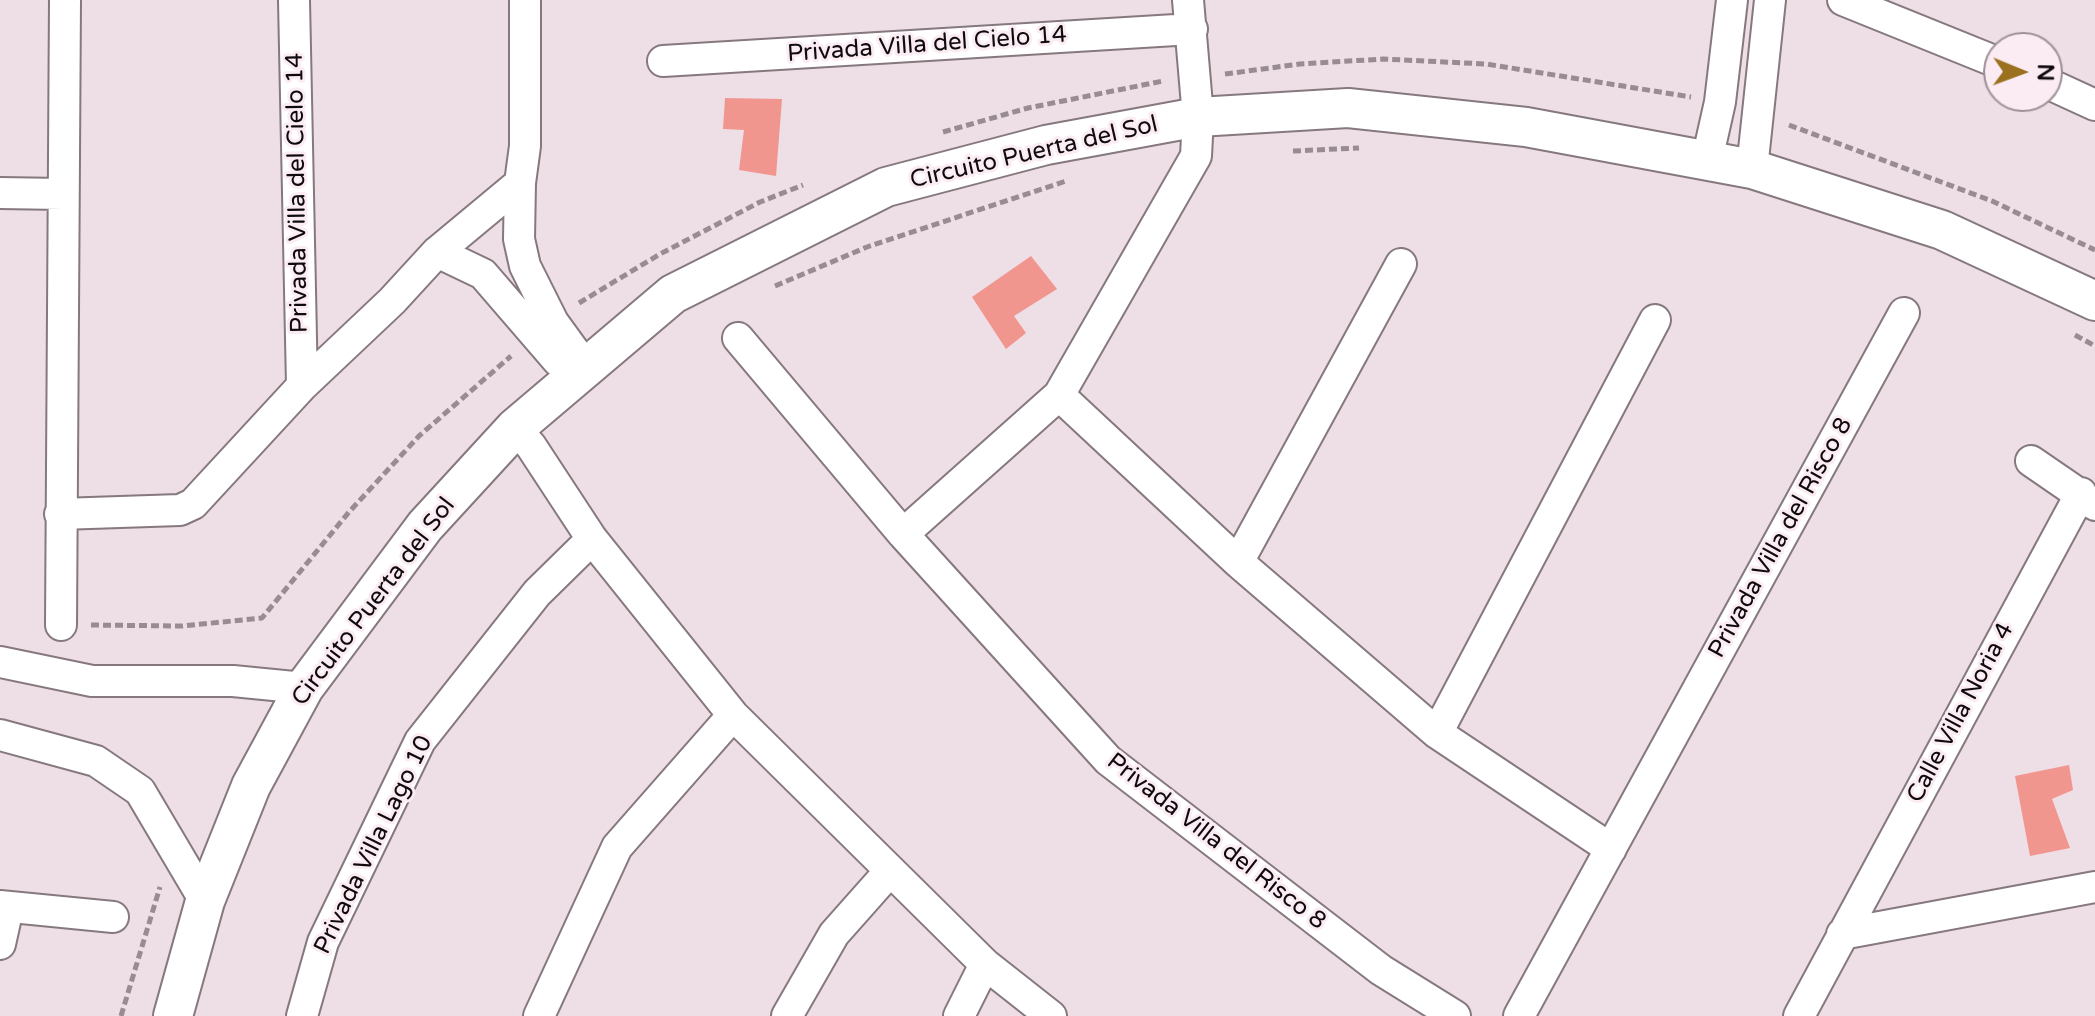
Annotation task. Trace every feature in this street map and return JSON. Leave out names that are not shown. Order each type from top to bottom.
[{"type":"street","points":[[61,625],[65,0]]},
{"type":"street","name":"Privada Villa del Cielo 14","points":[[294,0],[302,386]]},
{"type":"street","points":[[525,0],[525,146],[520,183],[522,253],[545,328]]},
{"type":"street","points":[[1707,160],[1720,102],[1732,0]]},
{"type":"street","points":[[1752,169],[1770,0]]},
{"type":"street","points":[[1853,1],[1983,56]]},
{"type":"street","name":"Privada Villa del Cielo 14","points":[[663,61],[1190,14],[1193,76]]},
{"type":"street","points":[[903,534],[1059,395],[1196,156],[1198,117],[1193,76]]},
{"type":"street","points":[[2063,89],[2094,101]]},
{"type":"street","name":"Circuito Puerta del Sol","points":[[173,1016],[205,901],[251,786],[304,688],[425,526],[523,437],[578,372],[673,294],[886,187],[1046,145],[1198,117],[1348,108],[1526,127],[1752,169],[1942,230],[2095,301]]},
{"type":"street","name":"Privada Villa del Cielo 14","points":[[60,514],[180,510],[193,504],[302,386],[392,301],[437,252],[520,183]]},
{"type":"street","points":[[0,193],[62,194]]},
{"type":"street","points":[[437,252],[483,274],[545,328],[578,372]]},
{"type":"street","points":[[1238,562],[1401,264]]},
{"type":"street","name":"Privada Villa del Risco 8","points":[[1519,1016],[1904,313]]},
{"type":"street","points":[[1437,733],[1655,320]]},
{"type":"street","name":"Privada Villa del Risco 8","points":[[738,338],[903,534],[1108,760],[1381,970],[1455,1016]]},
{"type":"street","points":[[1059,395],[1238,562],[1437,733],[1611,849]]},
{"type":"street","points":[[523,437],[592,539],[733,715],[985,964],[1051,1016]]},
{"type":"street","name":"Calle Villa Noria 4","points":[[1799,1016],[1842,934],[2088,499],[2031,461]]},
{"type":"street","name":"Privada Villa Lago 10","points":[[302,1016],[323,942],[420,741],[537,593],[592,539]]},
{"type":"street","points":[[0,662],[92,681],[233,681],[304,688]]},
{"type":"street","points":[[539,1016],[617,847],[733,715]]},
{"type":"street","points":[[0,735],[96,761],[140,791],[205,901]]},
{"type":"street","points":[[787,1016],[834,934],[889,872]]},
{"type":"street","points":[[1842,934],[2095,887]]},
{"type":"street","points":[[0,944],[4,907],[113,917]]},
{"type":"street","points":[[959,1016],[985,964]]},
{"type":"path","points":[[936,135],[1028,108],[1193,76],[1383,59],[1486,64],[1720,102]]},
{"type":"path","points":[[1756,110],[1992,201],[2095,250]]},
{"type":"path","points":[[1283,151],[1375,147]]},
{"type":"path","points":[[765,291],[867,247],[1078,177]]},
{"type":"path","points":[[61,625],[182,626],[262,618],[349,512],[419,436],[545,328],[660,254],[760,202],[819,179]]},
{"type":"path","points":[[2070,332],[2095,346]]},
{"type":"path","points":[[121,1016],[162,880]]},
{"type":"shaded area","points":[[725,98],[782,99],[776,176],[739,170],[744,130],[723,129]]},
{"type":"shaded area","points":[[1031,256],[1057,289],[1014,316],[1026,333],[1006,349],[972,297]]},
{"type":"shaded area","points":[[2069,765],[2073,790],[2052,799],[2070,848],[2030,856],[2015,776]]}]
